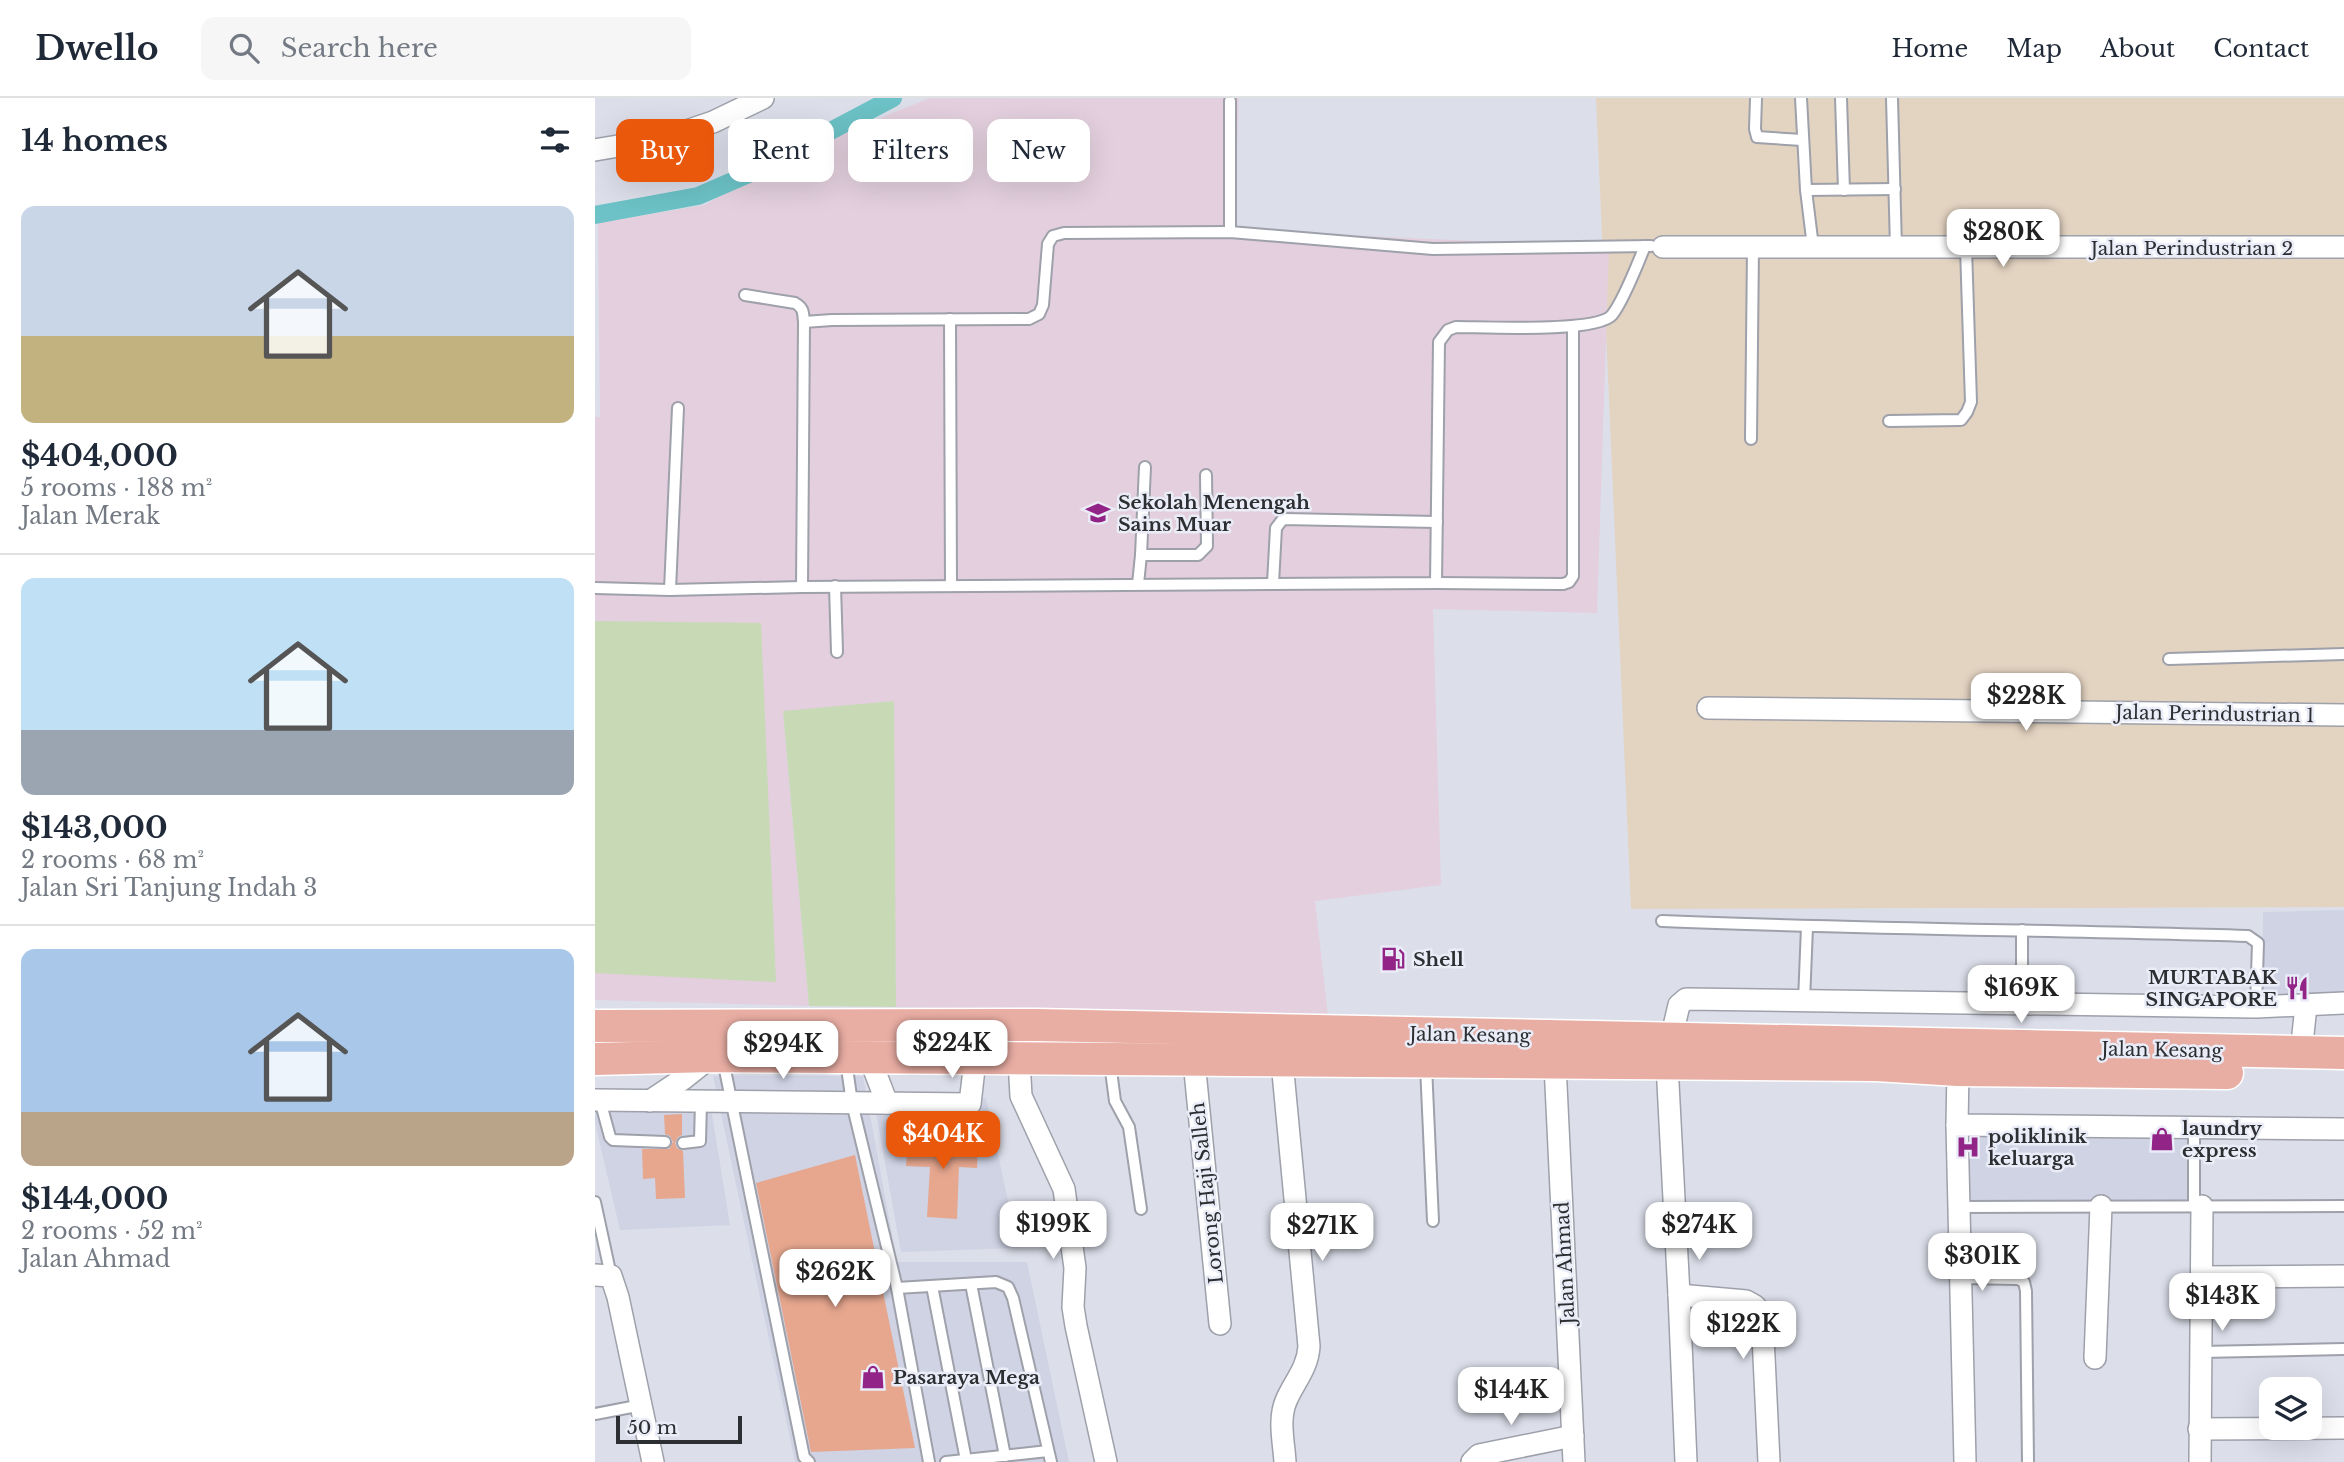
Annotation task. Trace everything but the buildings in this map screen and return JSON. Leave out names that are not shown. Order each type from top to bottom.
[{"type":"main road","name":"Jalan Kesang","points":[[595,1026],[1037,1025],[1671,1038],[2302,1045],[2344,1054]]},
{"type":"main road","name":"Jalan Kesang","points":[[595,1059],[718,1057],[1555,1064],[1671,1038],[1876,1065],[1958,1070],[2344,1074]]},
{"type":"street","points":[[595,150],[666,138],[713,122],[762,98]]},
{"type":"street","name":"Jalan Perindustrian 2","points":[[1654,246],[2344,247]]},
{"type":"street","name":"Jalan Perindustrian 1","points":[[1708,708],[2344,716]]},
{"type":"street","points":[[1686,1462],[1671,1038],[1679,1005],[1686,999],[2256,1007],[2306,1010],[2344,1003]]},
{"type":"street","points":[[2302,1045],[2306,1010]]},
{"type":"street","points":[[650,1101],[718,1057]]},
{"type":"street","points":[[858,1058],[887,1103]]},
{"type":"street","points":[[597,1094],[650,1101],[971,1104],[975,1060]]},
{"type":"street","points":[[1019,1060],[1021,1096],[1064,1189],[1075,1268],[1073,1307],[1106,1462]]},
{"type":"street","name":"Lorong Haji Salleh","points":[[1193,1061],[1220,1324]]},
{"type":"street","points":[[1282,1062],[1309,1346],[1304,1369],[1282,1412],[1285,1462]]},
{"type":"street","name":"Jalan Ahmad","points":[[1555,1064],[1574,1462]]},
{"type":"street","points":[[1958,1070],[1965,1462]]},
{"type":"street","points":[[1957,1125],[2344,1129]]},
{"type":"street","points":[[2095,1359],[2101,1206]]},
{"type":"street","points":[[2198,1206],[2203,1277],[2200,1462]]},
{"type":"street","points":[[603,1275],[618,1297],[653,1462]]},
{"type":"street","points":[[2203,1277],[2344,1276]]},
{"type":"street","points":[[1679,1295],[1746,1301],[1755,1306],[1762,1315],[1769,1462]]},
{"type":"street","points":[[2199,1429],[2344,1428]]},
{"type":"street","points":[[1472,1462],[1479,1455],[1573,1436]]},
{"type":"lane","points":[[1756,98],[1757,137],[1802,141]]},
{"type":"lane","points":[[1801,98],[1802,141],[1813,247]]},
{"type":"lane","points":[[1841,98],[1844,190]]},
{"type":"lane","points":[[1892,98],[1896,247]]},
{"type":"lane","points":[[1230,101],[1230,232]]},
{"type":"lane","points":[[1806,190],[1895,189]]},
{"type":"lane","points":[[804,322],[1029,319],[1039,314],[1043,305],[1048,244],[1053,236],[1064,233],[1230,232],[1433,249],[1654,246]]},
{"type":"lane","points":[[1436,583],[1439,342],[1442,335],[1456,327],[1573,326],[1604,321],[1611,316],[1654,246]]},
{"type":"lane","points":[[1751,439],[1753,247]]},
{"type":"lane","points":[[1889,421],[1961,421],[1967,412],[1971,402],[1966,248]]},
{"type":"lane","points":[[745,295],[795,303],[801,306],[803,312],[802,587]]},
{"type":"lane","points":[[950,319],[951,586]]},
{"type":"lane","points":[[595,588],[670,590],[1273,583],[1563,584],[1569,582],[1573,576],[1573,326]]},
{"type":"lane","points":[[670,590],[678,408]]},
{"type":"lane","points":[[1138,584],[1145,467]]},
{"type":"lane","points":[[1141,555],[1198,555],[1204,552],[1207,547],[1206,475]]},
{"type":"lane","points":[[1273,583],[1276,528],[1283,519],[1437,522]]},
{"type":"lane","points":[[835,586],[837,652]]},
{"type":"lane","points":[[2169,659],[2344,654]]},
{"type":"lane","points":[[1662,921],[1807,927],[2248,936],[2258,943],[2256,1007]]},
{"type":"lane","points":[[1804,1001],[1807,927]]},
{"type":"lane","points":[[2022,930],[2022,1004]]},
{"type":"lane","points":[[718,1057],[731,1102],[804,1457],[809,1462]]},
{"type":"lane","points":[[858,1058],[852,1102],[897,1288],[929,1462]]},
{"type":"lane","points":[[1109,1060],[1115,1101],[1129,1127],[1141,1209]]},
{"type":"lane","points":[[1426,1063],[1433,1221]]},
{"type":"lane","points":[[597,1094],[613,1140],[665,1142]]},
{"type":"lane","points":[[683,1143],[700,1141],[701,1101]]},
{"type":"lane","points":[[2193,1128],[2198,1206]]},
{"type":"lane","points":[[595,1202],[603,1275]]},
{"type":"lane","points":[[1959,1207],[2344,1206]]},
{"type":"lane","points":[[1961,1278],[2018,1279],[2024,1282],[2028,1462]]},
{"type":"lane","points":[[897,1288],[996,1282],[1008,1287],[1013,1298],[1050,1457],[1005,1456],[946,1462]]},
{"type":"lane","points":[[971,1284],[1005,1456]]},
{"type":"lane","points":[[932,1286],[966,1460]]},
{"type":"lane","points":[[2201,1352],[2344,1349]]},
{"type":"lane","points":[[595,1414],[642,1405]]},
{"type":"shaded area","name":"Sekolah Menengah Sains Muar","points":[[930,98],[1239,98],[1234,230],[1609,247],[1597,613],[1433,609],[1441,885],[1315,901],[1328,1016],[896,1007],[893,701],[783,712],[809,1006],[595,1000],[595,417],[600,417],[598,223],[705,205],[745,182],[834,182],[834,137],[848,131],[848,182],[973,182],[973,119],[878,119]]},
{"type":"shaded area","points":[[1596,98],[2344,98],[2344,907],[1631,909]]},
{"type":"shaded area","points":[[2344,910],[2344,1014],[2262,1014],[2263,912]]},
{"type":"shaded area","points":[[713,1076],[863,1076],[897,1262],[1027,1262],[1069,1462],[795,1462]]},
{"type":"shaded area","points":[[595,1094],[709,1096],[730,1225],[620,1230],[595,1123]]},
{"type":"shaded area","points":[[873,1096],[986,1098],[1018,1248],[901,1252]]},
{"type":"shaded area","points":[[1963,1120],[2197,1123],[2198,1210],[1966,1211]]},
{"type":"green space","points":[[595,621],[761,623],[776,982],[595,973]]},
{"type":"green space","points":[[894,701],[896,1007],[809,1006],[783,711]]},
{"type":"waterway","points":[[595,215],[698,196],[751,173],[893,98]]},
{"type":"place","name":"Sekolah Menengah Sains Muar","points":[[1098,513]]},
{"type":"place","name":"Shell","points":[[1393,959]]},
{"type":"place","name":"MURTABAK SINGAPORE","points":[[2297,988]]},
{"type":"place","name":"laundry express","points":[[2162,1139]]},
{"type":"place","name":"poliklinik keluarga","points":[[1968,1147]]},
{"type":"place","name":"Pasaraya Mega","points":[[873,1377]]}]
